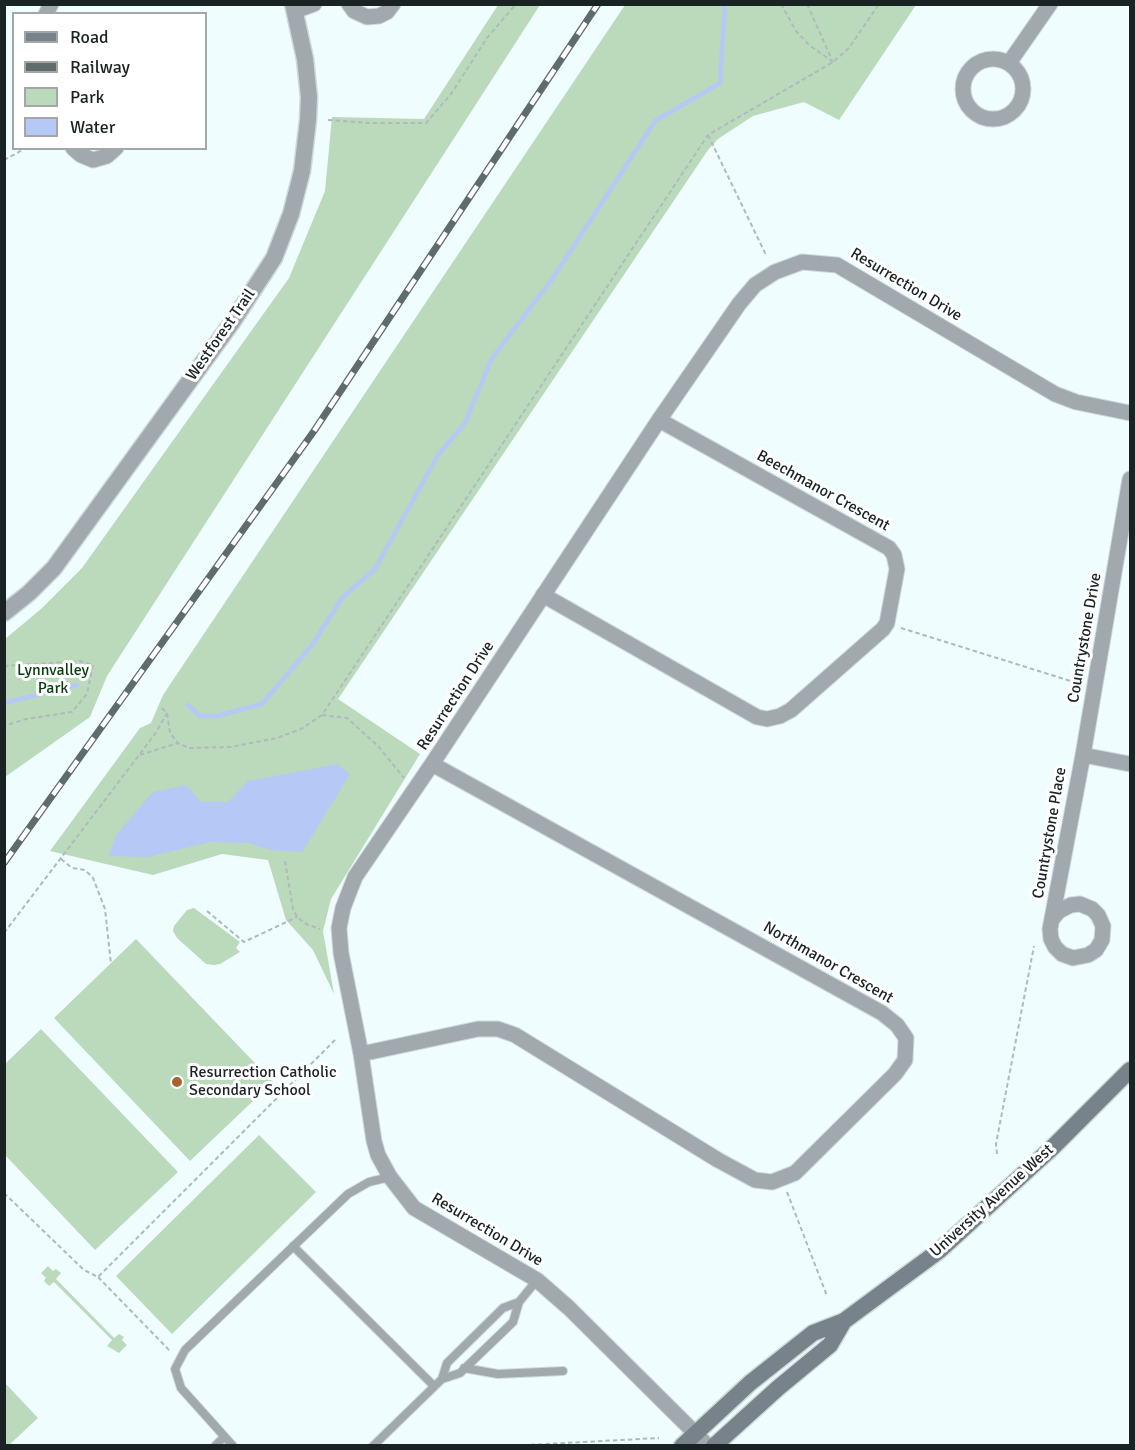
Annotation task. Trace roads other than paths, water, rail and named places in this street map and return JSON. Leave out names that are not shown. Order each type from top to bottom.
[{"type":"main road","name":"University Avenue West","points":[[682,1446],[705,1441],[750,1383],[813,1333],[844,1321],[940,1250],[1053,1147],[1131,1070]]},
{"type":"street","points":[[294,8],[314,4]]},
{"type":"street","points":[[348,4],[354,11],[367,16],[379,16],[387,12],[393,4]]},
{"type":"street","points":[[1009,63],[1050,4]]},
{"type":"street","name":"Westforest Trail","points":[[4,613],[29,593],[54,568],[233,321],[274,258],[291,214],[302,171],[307,134],[308,87],[305,59],[294,8]]},
{"type":"street","points":[[989,58],[1009,63],[1019,72],[1022,81],[1023,90],[1020,103],[1007,116],[996,119],[979,116],[972,111],[962,90],[968,71],[975,64],[989,58]]},
{"type":"street","points":[[76,150],[81,155],[93,159],[107,156],[114,150]]},
{"type":"street","name":"Resurrection Drive","points":[[705,1441],[569,1308],[537,1280],[414,1208],[390,1177],[378,1155],[374,1141],[361,1054],[341,953],[339,928],[343,908],[355,878],[659,420],[739,304],[755,285],[775,272],[802,262],[837,265],[1055,394],[1076,402],[1131,413]]},
{"type":"street","name":"Beechmanor Crescent","points":[[543,595],[757,717],[767,719],[791,710],[878,635],[886,623],[897,569],[889,549],[659,420]]},
{"type":"street","name":"Countrystone Drive","points":[[1083,755],[1131,479]]},
{"type":"street","points":[[1083,755],[1131,764]]},
{"type":"street","name":"Countrystone Place","points":[[1053,918],[1083,755]]},
{"type":"street","name":"Northmanor Crescent","points":[[361,1054],[478,1029],[498,1029],[515,1035],[718,1160],[755,1180],[772,1182],[795,1173],[896,1074],[905,1060],[906,1038],[897,1025],[882,1012],[432,764]]},
{"type":"lane","points":[[233,1446],[181,1388],[175,1369],[179,1360],[185,1350],[348,1194],[369,1182],[390,1177]]},
{"type":"lane","points":[[293,1246],[434,1386]]},
{"type":"lane","points":[[373,1446],[434,1386],[442,1379],[460,1374],[513,1322],[519,1302],[537,1280]]},
{"type":"lane","points":[[442,1379],[447,1363],[503,1308],[519,1302]]},
{"type":"lane","points":[[464,1368],[498,1374],[563,1371]]},
{"type":"lane","points":[[215,1446],[224,1437]]},
{"type":"water","points":[[337,764],[350,774],[302,852],[271,850],[248,843],[210,842],[148,857],[109,856],[116,835],[153,792],[186,785],[201,802],[228,802],[248,781]]},
{"type":"waterway","points":[[188,705],[200,716],[217,716],[262,704],[312,645],[342,598],[375,569],[438,455],[465,423],[492,358],[553,278],[655,121],[720,83],[725,4]]},
{"type":"waterway","points":[[4,703],[77,685]]},
{"type":"railway","points":[[4,863],[314,431],[598,4]]},
{"type":"place","name":"Resurrection Catholic Secondary School","points":[[177,1082]]},
{"type":"park label","name":"Lynnvalley Park","points":[[53,680]]}]
